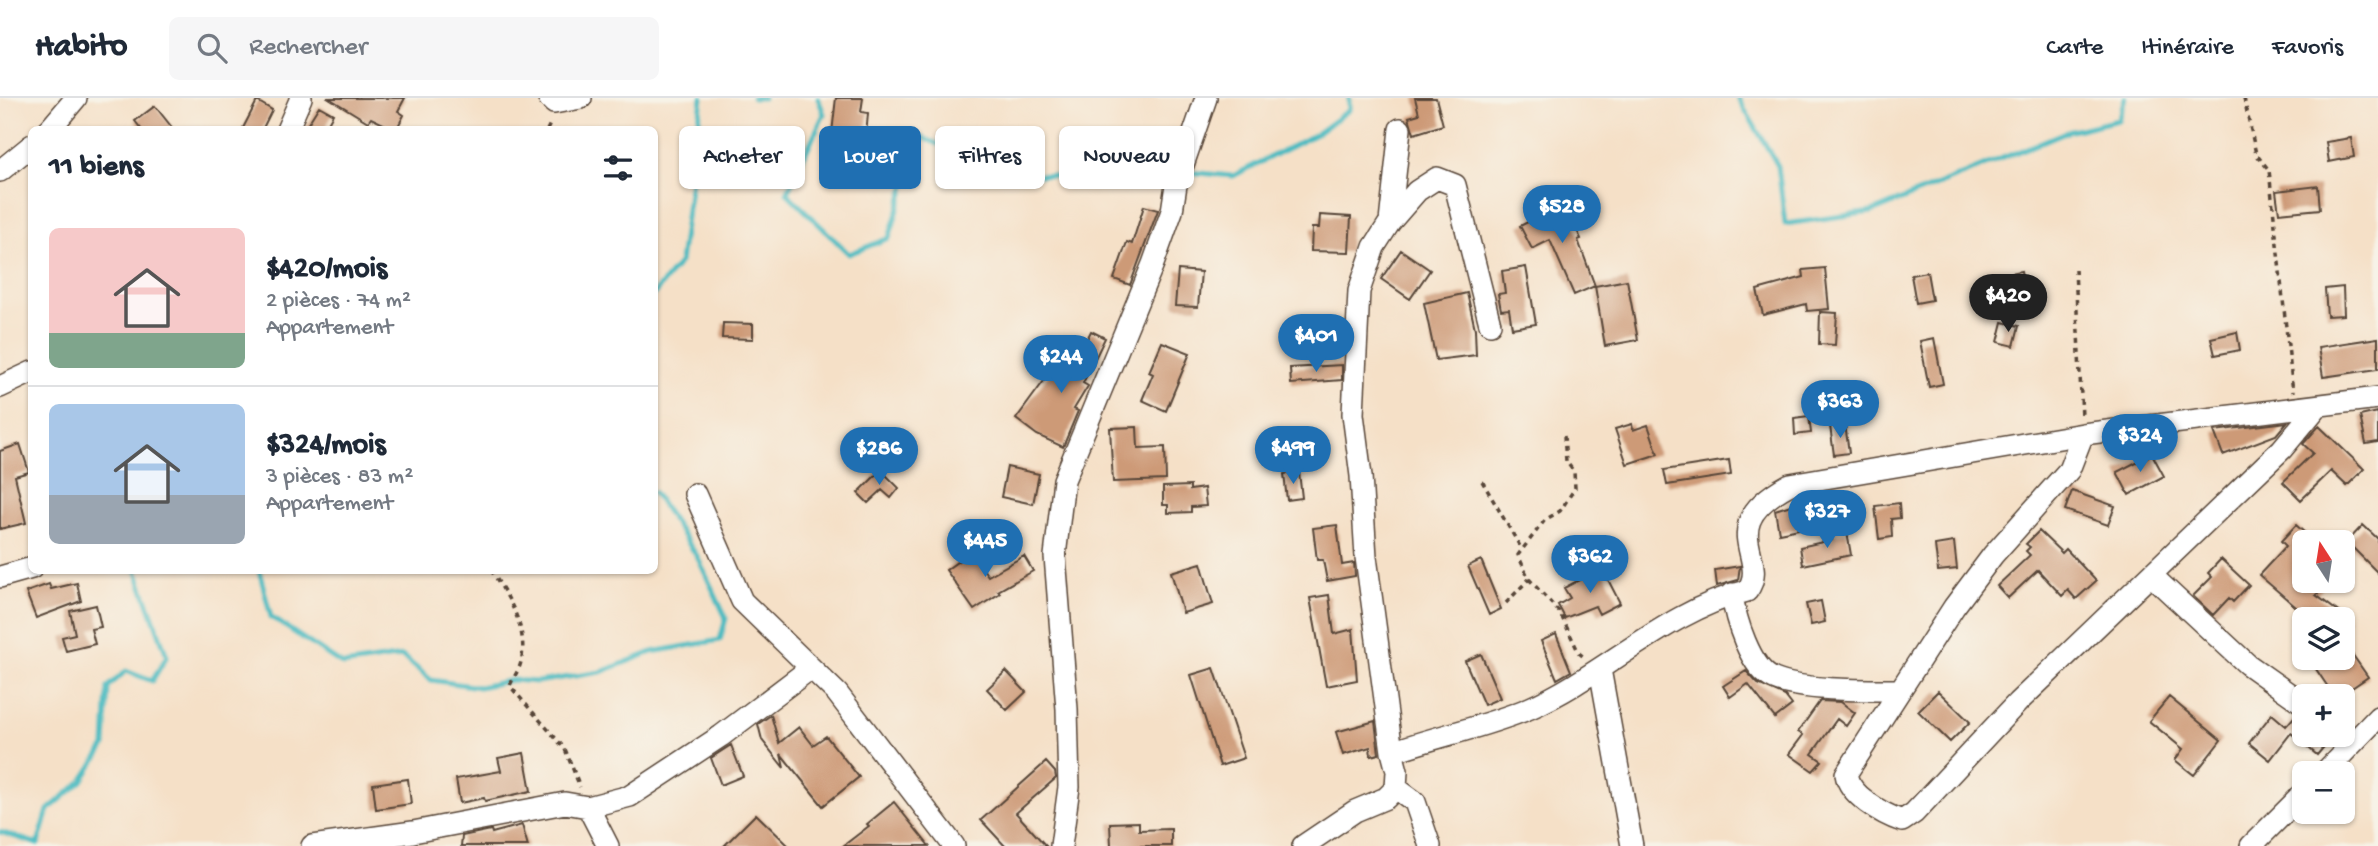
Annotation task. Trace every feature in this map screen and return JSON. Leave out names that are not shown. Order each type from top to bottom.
[{"type":"street","points":[[55,126],[76,98]]},
{"type":"street","points":[[289,126],[301,98]]},
{"type":"street","points":[[549,98],[554,103],[581,98]]},
{"type":"street","points":[[1061,846],[1069,787],[1067,709],[1055,556],[1064,480],[1153,264],[1172,211],[1176,185],[1206,98]]},
{"type":"street","points":[[1390,222],[1400,129]]},
{"type":"street","points":[[0,171],[28,148]]},
{"type":"street","points":[[1303,846],[1354,811],[1386,798],[1396,788],[1397,771],[1392,752],[1366,557],[1361,476],[1353,414],[1359,291],[1374,247],[1390,222],[1417,191],[1437,178],[1455,185],[1490,324]]},
{"type":"street","points":[[0,387],[28,374]]},
{"type":"street","points":[[1392,752],[1530,708],[1600,669],[1670,624],[1732,594],[1747,591],[1752,581],[1746,531],[1750,518],[1768,496],[1790,484],[2083,434],[2378,398]]},
{"type":"street","points":[[2083,434],[2068,470],[1993,555],[1899,690],[1846,774],[1852,790],[1902,821],[1914,813],[2018,702],[2282,449],[2317,407]]},
{"type":"street","points":[[695,494],[742,601],[837,693],[954,846]]},
{"type":"street","points":[[0,578],[28,569]]},
{"type":"street","points":[[2151,575],[2247,664],[2292,696]]},
{"type":"street","points":[[1732,594],[1735,617],[1755,660],[1773,679],[1836,688],[1899,690]]},
{"type":"street","points":[[312,846],[414,839],[565,803],[588,807],[631,796],[721,736],[811,668]]},
{"type":"street","points":[[1600,669],[1632,846]]},
{"type":"street","points":[[2355,733],[2378,717]]},
{"type":"street","points":[[1396,788],[1415,802],[1430,846]]},
{"type":"street","points":[[2252,846],[2292,805]]},
{"type":"street","points":[[588,807],[608,846]]},
{"type":"path","points":[[2244,98],[2256,154],[2269,170],[2295,408]]},
{"type":"path","points":[[2075,269],[2083,434]]},
{"type":"path","points":[[1564,436],[1566,461],[1574,472],[1576,488],[1560,511],[1545,520],[1518,555],[1529,579],[1560,613],[1578,653],[1600,669]]},
{"type":"path","points":[[1482,481],[1521,548]]},
{"type":"path","points":[[494,574],[508,595],[520,627],[522,660],[510,686],[565,749],[588,807]]},
{"type":"path","points":[[1506,603],[1529,579]]},
{"type":"building","points":[[329,98],[405,98],[398,111],[404,115],[398,126],[388,126],[371,118],[368,122]]},
{"type":"building","points":[[836,98],[863,98],[861,112],[868,113],[867,126],[833,126]]},
{"type":"building","points":[[1415,98],[1436,98],[1443,125],[1414,134],[1409,117],[1419,114]]},
{"type":"building","points":[[257,101],[272,110],[264,126],[244,126]]},
{"type":"building","points":[[155,106],[171,126],[139,126],[135,121]]},
{"type":"building","points":[[319,106],[333,114],[326,126],[306,126]]},
{"type":"building","points":[[2351,138],[2354,157],[2329,162],[2326,142]]},
{"type":"building","points":[[2318,186],[2320,209],[2279,213],[2276,191]]},
{"type":"building","points":[[1565,203],[1581,239],[1578,240],[1595,286],[1574,295],[1550,240],[1532,249],[1520,226]]},
{"type":"building","points":[[1144,206],[1158,210],[1130,285],[1114,279],[1127,242],[1132,244]]},
{"type":"building","points":[[1320,215],[1351,217],[1349,252],[1311,251],[1312,228],[1319,228]]},
{"type":"building","points":[[1401,250],[1430,270],[1410,299],[1381,279]]},
{"type":"building","points":[[1526,267],[1536,324],[1512,328],[1509,309],[1501,310],[1498,294],[1505,293],[1502,271]]},
{"type":"building","points":[[1825,268],[1829,309],[1807,311],[1806,304],[1763,315],[1757,290],[1804,277],[1803,270]]},
{"type":"building","points":[[1178,270],[1201,272],[1198,307],[1175,306]]},
{"type":"building","points":[[2021,271],[2028,304],[2013,307],[2006,274]]},
{"type":"building","points":[[1927,272],[1932,300],[1916,303],[1911,275]]},
{"type":"building","points":[[1627,280],[1638,340],[1605,346],[1595,286]]},
{"type":"building","points":[[2343,287],[2344,315],[2327,316],[2325,289]]},
{"type":"building","points":[[1467,293],[1475,329],[1476,355],[1436,360],[1424,303]]},
{"type":"building","points":[[1820,312],[1837,313],[1835,345],[1819,344]]},
{"type":"building","points":[[2003,322],[2019,326],[2014,346],[1998,342]]},
{"type":"building","points":[[723,323],[753,324],[753,339],[722,338]]},
{"type":"building","points":[[1091,331],[1105,338],[1083,383],[1088,386],[1074,409],[1078,411],[1063,447],[1037,435],[1016,419],[1063,355],[1075,363]]},
{"type":"building","points":[[2237,332],[2240,350],[2215,355],[2211,338]]},
{"type":"building","points":[[1934,338],[1943,384],[1929,387],[1920,341]]},
{"type":"building","points":[[2378,338],[2378,369],[2323,377],[2318,347]]},
{"type":"building","points":[[1162,342],[1190,353],[1166,411],[1142,400],[1153,374],[1149,372]]},
{"type":"building","points":[[1342,365],[1342,380],[1291,384],[1290,368]]},
{"type":"building","points":[[2378,412],[2378,442],[2366,444],[2360,416]]},
{"type":"building","points":[[1809,416],[1811,433],[1795,435],[1794,418]]},
{"type":"building","points":[[2287,422],[2276,435],[2223,455],[2214,431]]},
{"type":"building","points":[[1632,424],[1633,430],[1648,425],[1658,454],[1627,464],[1615,429]]},
{"type":"building","points":[[1845,424],[1849,453],[1834,455],[1830,426]]},
{"type":"building","points":[[2319,426],[2364,469],[2347,486],[2331,471],[2301,500],[2283,482],[2313,453],[2303,444]]},
{"type":"building","points":[[1137,427],[1138,448],[1165,447],[1166,480],[1113,482],[1110,428]]},
{"type":"building","points":[[20,444],[28,472],[15,476],[26,523],[0,529],[0,451]]},
{"type":"building","points":[[2152,454],[2164,476],[2129,495],[2117,472]]},
{"type":"building","points":[[1729,460],[1731,475],[1667,485],[1664,470]]},
{"type":"building","points":[[1007,467],[1039,474],[1033,504],[1001,497]]},
{"type":"building","points":[[881,470],[899,488],[891,498],[882,490],[868,503],[858,493]]},
{"type":"building","points":[[1299,472],[1302,498],[1287,500],[1284,474]]},
{"type":"building","points":[[1190,486],[1190,490],[1204,488],[1206,506],[1191,507],[1191,512],[1168,513],[1168,505],[1163,505],[1163,487]]},
{"type":"building","points":[[2072,491],[2115,506],[2108,525],[2065,510]]},
{"type":"building","points":[[1899,503],[1900,518],[1891,519],[1892,537],[1879,539],[1875,506]]},
{"type":"building","points":[[1794,504],[1799,529],[1779,533],[1775,510]]},
{"type":"building","points":[[1337,525],[1342,565],[1354,563],[1355,576],[1327,581],[1323,560],[1317,560],[1313,528]]},
{"type":"building","points":[[2296,525],[2302,530],[2292,530],[2292,593],[2318,593],[2316,595],[2332,607],[2296,607],[2259,575],[2286,546],[2281,541]]},
{"type":"building","points":[[2363,525],[2378,539],[2378,573],[2356,551],[2356,532]]},
{"type":"building","points":[[2039,531],[2062,553],[2066,549],[2096,581],[2076,599],[2068,590],[2062,596],[2038,570],[2008,598],[1997,586],[2030,555],[2026,551],[2030,547],[2026,544]]},
{"type":"building","points":[[1847,532],[1851,555],[1803,565],[1800,547],[1832,540],[1831,535]]},
{"type":"building","points":[[1954,542],[1957,569],[1938,571],[1935,545]]},
{"type":"building","points":[[971,552],[988,576],[1024,556],[1033,571],[998,591],[1000,593],[974,610],[946,570]]},
{"type":"building","points":[[2221,559],[2249,585],[2233,602],[2229,598],[2213,615],[2193,596],[2212,577],[2208,573]]},
{"type":"building","points":[[1481,560],[1501,609],[1489,615],[1468,566]]},
{"type":"building","points":[[1201,563],[1213,604],[1183,613],[1171,572]]},
{"type":"building","points":[[1740,566],[1738,580],[1717,586],[1715,570]]},
{"type":"building","points":[[1602,568],[1620,603],[1599,614],[1595,606],[1565,618],[1558,605],[1570,598],[1564,588]]},
{"type":"building","points":[[77,583],[81,601],[36,618],[26,592],[49,584],[51,589]]},
{"type":"building","points":[[1329,595],[1334,634],[1353,629],[1357,680],[1326,686],[1310,598]]},
{"type":"building","points":[[1821,601],[1825,622],[1811,625],[1806,604]]},
{"type":"building","points":[[96,605],[101,627],[91,629],[95,644],[66,651],[62,637],[75,634],[70,611]]},
{"type":"building","points":[[1556,634],[1571,671],[1557,679],[1541,641]]},
{"type":"building","points":[[1481,654],[1500,698],[1484,705],[1465,661]]},
{"type":"building","points":[[2355,658],[2368,677],[2355,686],[2326,684],[2317,670],[2355,670]]},
{"type":"building","points":[[1214,668],[1244,758],[1220,766],[1191,675]]},
{"type":"building","points":[[1006,671],[1026,692],[1007,710],[987,689]]},
{"type":"building","points":[[1746,671],[1758,684],[1785,696],[1792,705],[1775,718],[1748,684],[1730,697],[1723,686]]},
{"type":"building","points":[[1938,691],[1970,722],[1950,742],[1918,711]]},
{"type":"building","points":[[2169,697],[2221,740],[2194,775],[2175,760],[2183,749],[2149,721]]},
{"type":"building","points":[[1820,701],[1841,702],[1855,713],[1846,726],[1837,719],[1812,754],[1822,761],[1813,771],[1789,754],[1803,735],[1798,732]]},
{"type":"building","points":[[2272,714],[2286,726],[2292,719],[2292,734],[2270,760],[2249,743]]},
{"type":"building","points":[[771,715],[779,743],[799,727],[813,745],[826,736],[859,777],[823,806],[781,754],[784,768],[762,740],[758,724]]},
{"type":"building","points":[[1375,721],[1379,754],[1371,756],[1370,747],[1343,755],[1336,732]]},
{"type":"building","points":[[731,745],[743,776],[721,785],[711,758]]},
{"type":"building","points":[[2308,747],[2324,747],[2317,755]]},
{"type":"building","points":[[524,753],[531,791],[485,801],[484,798],[460,803],[456,779],[501,771],[498,758]]},
{"type":"building","points":[[1046,762],[1055,772],[1056,778],[1016,813],[1046,846],[1005,846],[981,820]]},
{"type":"building","points":[[408,779],[411,804],[376,809],[373,784]]},
{"type":"building","points":[[894,802],[929,846],[843,846],[869,826],[867,824]]},
{"type":"building","points":[[756,814],[789,846],[724,846]]},
{"type":"building","points":[[1139,822],[1139,830],[1171,829],[1171,846],[1111,846],[1110,823]]},
{"type":"building","points":[[522,825],[528,846],[461,846],[462,836],[491,830],[492,833]]},
{"type":"waterway","points":[[658,289],[680,262],[702,98]]},
{"type":"waterway","points":[[753,98],[763,98]]},
{"type":"waterway","points":[[818,98],[824,114],[787,193],[849,254],[889,238],[921,137],[1010,174],[1059,176]]},
{"type":"waterway","points":[[1194,173],[1233,176],[1316,134],[1349,110],[1349,98]]},
{"type":"waterway","points":[[1738,98],[1778,166],[1785,224],[1872,212],[2063,133],[2118,120],[2125,98]]},
{"type":"waterway","points":[[260,574],[271,617],[343,665],[402,656],[431,680],[479,687],[512,680],[537,682],[601,672],[652,652],[720,640],[726,618],[697,556],[658,499]]},
{"type":"waterway","points":[[0,832],[38,844],[48,810],[82,781],[105,746],[108,687],[126,671],[152,681],[167,656],[137,574]]}]
